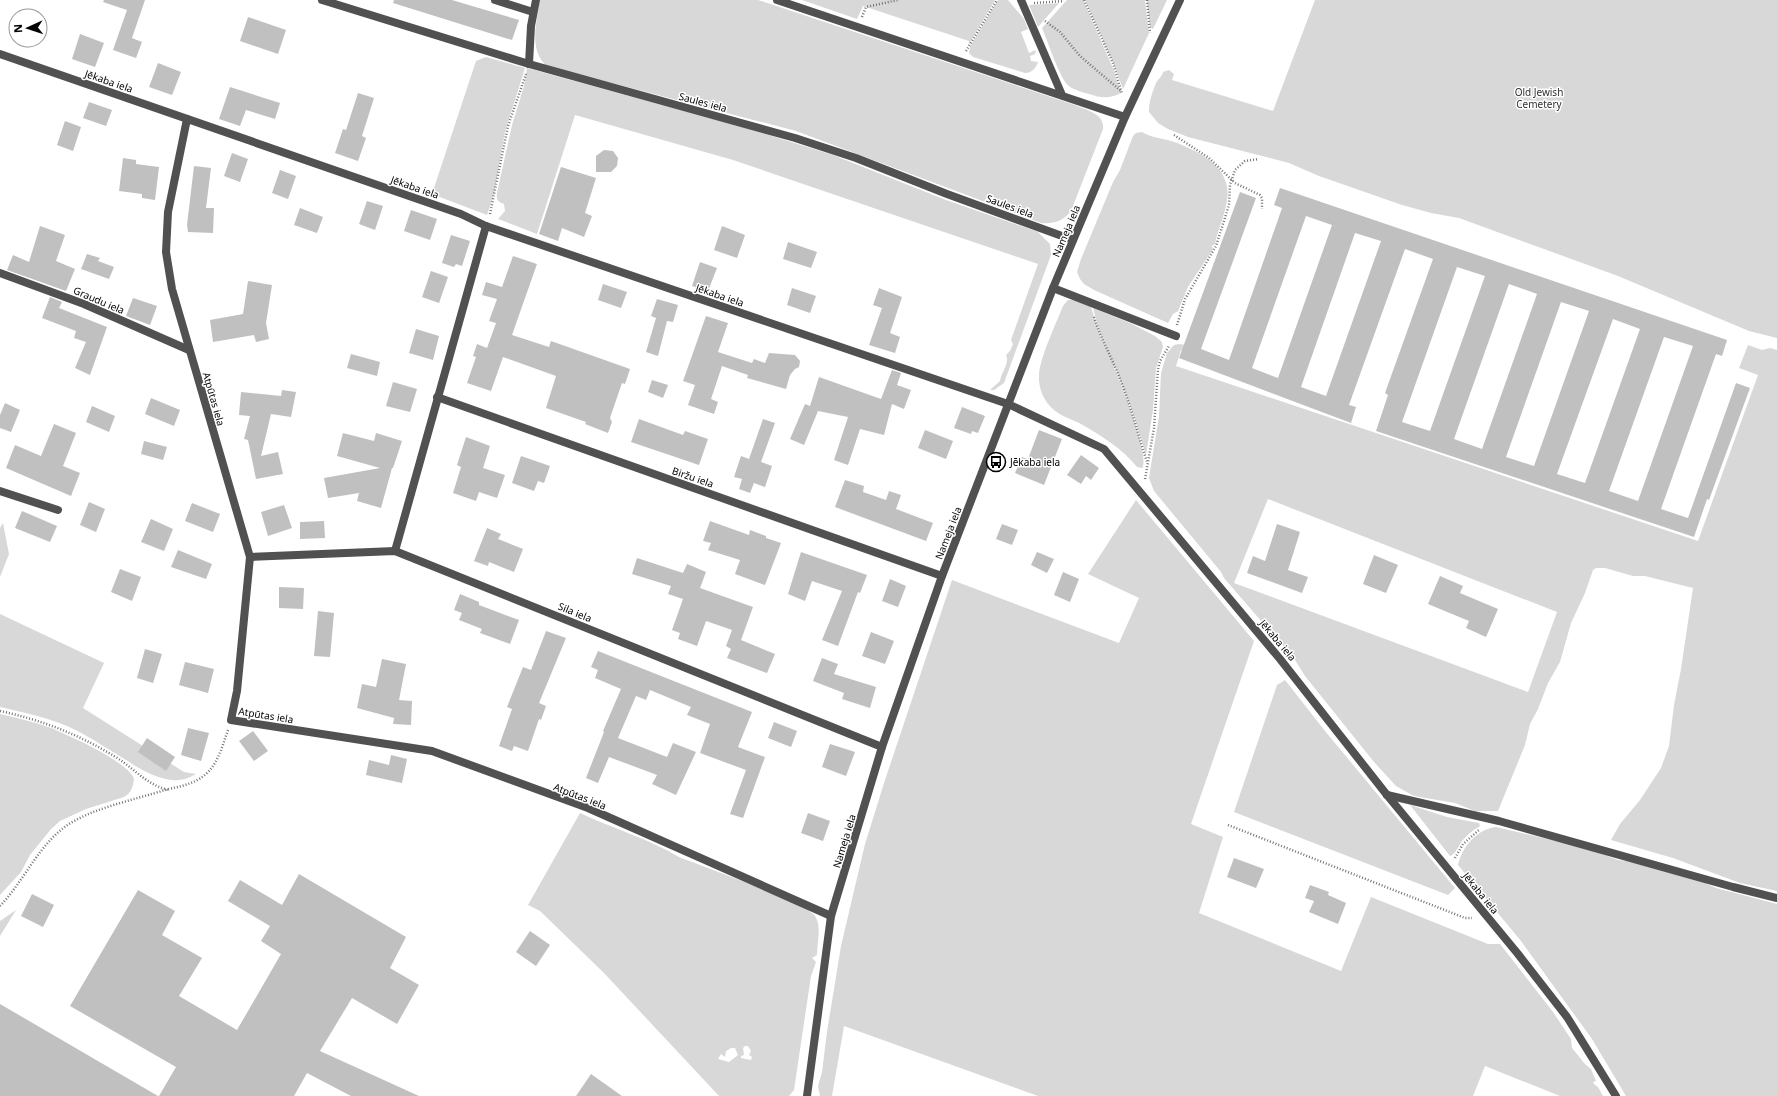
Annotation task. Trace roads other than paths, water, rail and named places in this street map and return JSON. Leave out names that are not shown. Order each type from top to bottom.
[{"type":"street","name":"Saules iela","points":[[322,0],[529,64],[795,138],[856,158],[947,194],[1073,240]]},
{"type":"street","points":[[495,0],[533,12]]},
{"type":"street","points":[[529,64],[533,12],[536,0]]},
{"type":"street","points":[[777,0],[790,2],[858,27],[1125,117]]},
{"type":"street","name":"Nameja iela","points":[[807,1096],[831,916],[882,747],[942,576],[1053,288],[1125,117],[1180,0]]},
{"type":"street","points":[[1022,2],[1062,95]]},
{"type":"street","name":"Jēkaba iela","points":[[0,54],[461,214],[486,226],[1008,404],[1104,449],[1280,659],[1387,795],[1484,912],[1567,1017],[1616,1096]]},
{"type":"street","name":"Atpūtas iela","points":[[187,119],[168,212],[166,252],[172,289],[250,558],[237,691],[231,720],[432,751],[588,808],[831,916]]},
{"type":"street","points":[[395,551],[486,226]]},
{"type":"street","name":"Graudu iela","points":[[0,273],[84,304],[189,350]]},
{"type":"street","points":[[1053,288],[1176,336]]},
{"type":"street","name":"Biržu iela","points":[[437,397],[942,576]]},
{"type":"street","points":[[0,491],[58,510]]},
{"type":"street","name":"Sila iela","points":[[250,558],[395,551],[882,747]]},
{"type":"street","points":[[1387,795],[1490,819],[1777,898]]},
{"type":"place","name":"Jēkaba iela","points":[[996,462]]},
{"type":"park label","name":"Old Jewish Cemetery","points":[[1539,98]]}]
